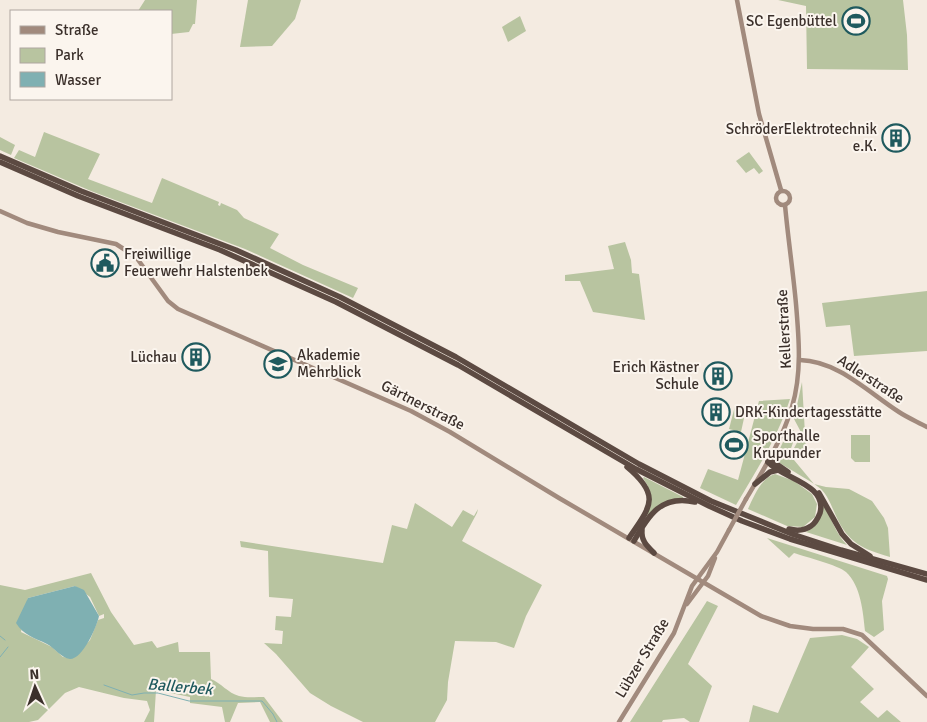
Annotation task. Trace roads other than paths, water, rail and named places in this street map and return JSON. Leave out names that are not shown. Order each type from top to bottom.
[{"type":"highway","points":[[0,156],[81,191],[236,250],[340,298],[456,357],[663,477],[699,495],[792,534],[927,574]]},
{"type":"highway","points":[[0,162],[78,196],[220,250],[336,302],[458,365],[619,459],[709,506],[790,539],[927,580]]},
{"type":"highway","points":[[773,454],[775,463]]},
{"type":"highway","points":[[619,459],[640,478],[648,490],[649,505],[631,540]]},
{"type":"highway","points":[[756,520],[796,531],[811,526],[818,518],[820,504],[814,491],[768,462]]},
{"type":"highway","points":[[768,462],[775,463],[818,492],[846,539],[876,560]]},
{"type":"highway","points":[[755,484],[770,472],[778,470]]},
{"type":"highway","points":[[631,540],[653,511],[670,502],[688,500],[709,506]]},
{"type":"highway","points":[[644,524],[641,531],[642,538],[654,553]]},
{"type":"street","name":"Kellerstraße","points":[[737,0],[759,114],[781,190]]},
{"type":"street","name":"Kellerstraße","points":[[781,190],[788,192],[791,197],[789,202],[784,205],[780,205],[775,198],[781,190]]},
{"type":"street","name":"Kellerstraße","points":[[698,579],[717,552],[773,454],[793,405],[800,360],[799,333],[784,205]]},
{"type":"street","name":"Gärtnerstraße","points":[[0,211],[27,223],[58,232],[116,244],[136,257],[168,301],[183,312],[411,411],[450,432],[761,616],[773,621],[803,628],[849,630],[862,635],[927,696]]},
{"type":"street","name":"Adlerstraße","points":[[800,360],[816,361],[834,368],[855,380],[902,414],[927,427]]},
{"type":"street","name":"Kellerstraße","points":[[703,582],[711,570],[717,552]]},
{"type":"street","name":"Lübzer Straße","points":[[619,722],[674,633],[686,606],[690,590],[698,579]]},
{"type":"street","name":"Lübzer Straße","points":[[686,606],[703,582]]},
{"type":"water","points":[[75,586],[84,590],[99,616],[92,634],[80,654],[70,659],[26,633],[16,623],[28,598]]},
{"type":"waterway","name":"Ballerbek","points":[[0,636],[5,640]]},
{"type":"waterway","points":[[0,657],[8,647]]},
{"type":"waterway","name":"Ballerbek","points":[[104,685],[132,695],[158,693],[189,701],[262,701],[277,722]]},
{"type":"place","name":"SC Egenbüttel","points":[[856,21]]},
{"type":"place","name":"SchröderElektrotechnik e.K.","points":[[896,138]]},
{"type":"place","name":"Freiwillige Feuerwehr Halstenbek","points":[[105,263]]},
{"type":"place","name":"Lüchau","points":[[196,357]]},
{"type":"place","name":"Akademie Mehrblick","points":[[278,364]]},
{"type":"place","name":"Erich Kästner Schule","points":[[718,376]]},
{"type":"place","name":"DRK-Kindertagesstätte","points":[[716,412]]},
{"type":"place","name":"Sporthalle Krupunder","points":[[734,445]]}]
